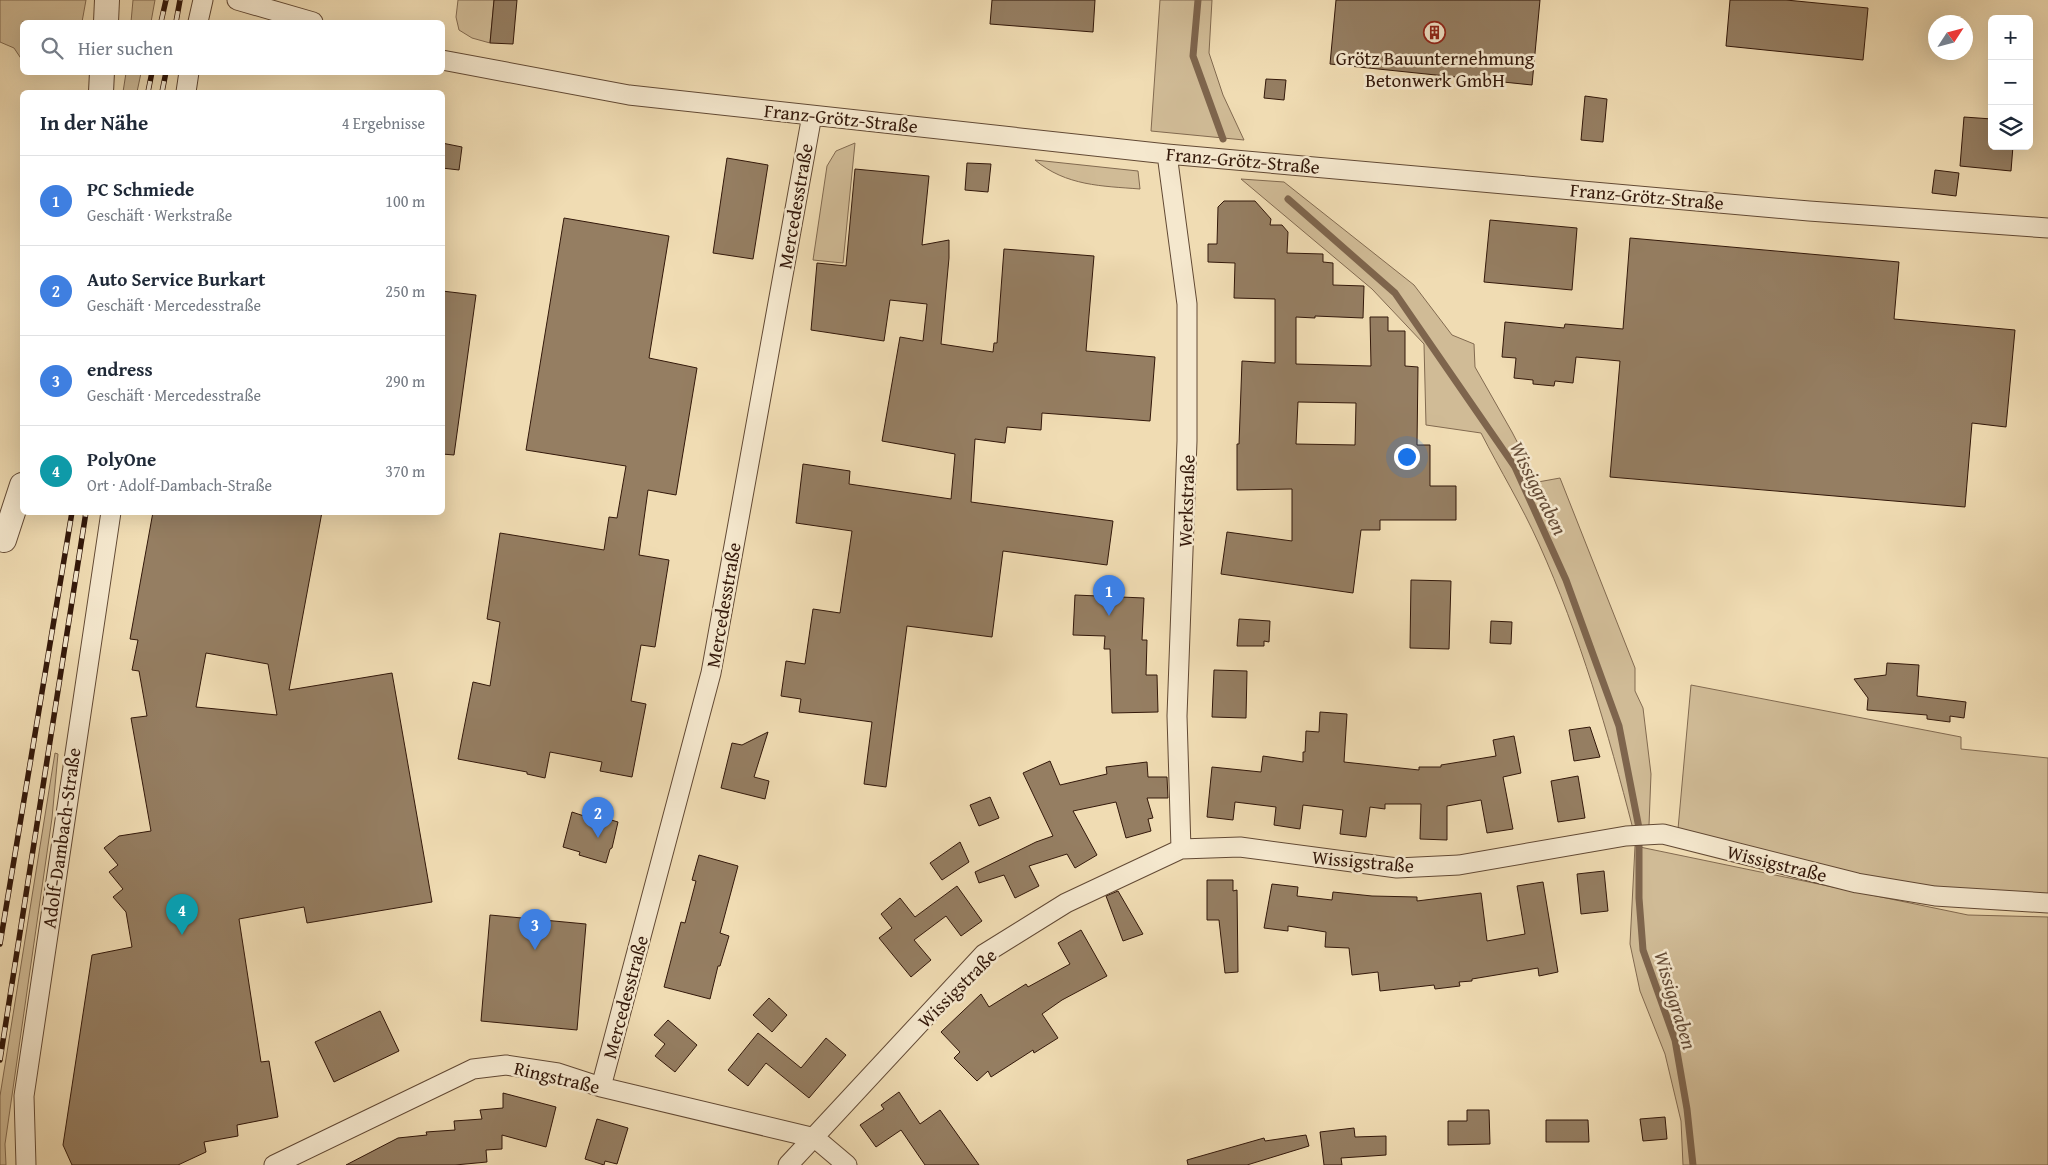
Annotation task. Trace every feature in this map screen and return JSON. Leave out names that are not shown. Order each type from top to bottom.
[{"type":"street","points":[[106,20],[108,0]]},
{"type":"street","points":[[198,20],[203,0]]},
{"type":"street","points":[[237,0],[307,20]]},
{"type":"street","name":"Franz-Grötz-Straße","points":[[445,61],[629,95],[1168,154],[1808,211],[2048,228]]},
{"type":"street","points":[[101,90],[102,75]]},
{"type":"street","points":[[186,90],[189,75]]},
{"type":"street","name":"Mercedesstraße","points":[[601,1087],[711,673],[812,115]]},
{"type":"street","name":"Werkstraße","points":[[1168,154],[1187,304],[1187,441],[1178,716],[1181,849]]},
{"type":"street","points":[[2,543],[20,491]]},
{"type":"street","points":[[2,543],[20,512]]},
{"type":"street","name":"Adolf-Dambach-Straße","points":[[26,1165],[24,1096],[111,515]]},
{"type":"street","name":"Wissigstraße","points":[[788,1165],[984,954],[1066,904],[1181,849],[1240,847],[1397,868],[1459,865],[1626,836],[1663,834],[1857,883],[1935,896],[2048,903]]},
{"type":"street","name":"Ringstraße","points":[[274,1165],[473,1069],[506,1065],[558,1073],[601,1087],[815,1138],[847,1165]]},
{"type":"shaded area","points":[[0,0],[86,0],[82,20],[20,20],[20,57],[14,48],[0,42]]},
{"type":"shaded area","points":[[133,0],[155,0],[151,20],[131,20]]},
{"type":"shaded area","points":[[458,0],[494,0],[490,43],[472,38],[459,30],[456,17]]},
{"type":"shaded area","points":[[1160,0],[1212,0],[1209,53],[1223,95],[1244,140],[1151,131]]},
{"type":"shaded area","points":[[126,75],[141,75],[137,90],[123,90]]},
{"type":"shaded area","points":[[855,143],[843,263],[813,260],[827,166],[836,151]]},
{"type":"shaded area","points":[[1035,160],[1138,171],[1140,189],[1098,185],[1072,180],[1047,169]]},
{"type":"shaded area","points":[[1241,179],[1284,182],[1414,285],[1452,335],[1474,344],[1475,367],[1538,482],[1560,478],[1635,668],[1635,691],[1643,708],[1651,774],[1649,825],[1633,829],[1614,756],[1592,684],[1554,578],[1518,502],[1481,433],[1426,425],[1424,344],[1372,289]]},
{"type":"shaded area","points":[[1691,685],[1961,737],[1961,749],[2048,758],[2048,897],[1943,890],[1840,872],[1678,829]]},
{"type":"shaded area","points":[[55,753],[58,754],[52,818],[5,1144],[6,1165],[0,1165],[0,1096]]},
{"type":"shaded area","points":[[1635,846],[1968,915],[2048,917],[2048,1165],[1683,1165],[1681,1121],[1665,1054],[1640,991],[1630,944]]},
{"type":"building","points":[[494,0],[517,0],[513,44],[490,43]]},
{"type":"building","points":[[992,0],[1095,0],[1093,32],[990,24]]},
{"type":"building","name":"Grötz Bauunternehmung Betonwerk GmbH","points":[[1336,0],[1540,0],[1532,85],[1330,64]]},
{"type":"building","points":[[1730,0],[1786,0],[1868,8],[1863,60],[1726,46]]},
{"type":"building","points":[[1266,79],[1286,80],[1284,100],[1264,98]]},
{"type":"building","points":[[1585,96],[1607,99],[1603,142],[1581,140]]},
{"type":"building","points":[[1964,117],[1988,119],[1988,150],[2013,150],[2011,171],[1960,166]]},
{"type":"building","points":[[445,144],[462,147],[459,170],[445,168]]},
{"type":"building","points":[[727,158],[768,165],[753,259],[713,253]]},
{"type":"building","points":[[967,163],[991,164],[988,192],[965,190]]},
{"type":"building","points":[[855,169],[929,176],[922,245],[949,240],[941,344],[993,352],[994,343],[997,343],[1004,249],[1094,256],[1086,351],[1155,357],[1150,421],[1042,413],[1041,430],[1007,427],[1005,443],[975,439],[971,502],[1113,521],[1107,565],[1003,551],[992,637],[907,626],[886,787],[864,784],[872,722],[799,712],[801,699],[781,696],[786,661],[805,664],[813,609],[840,613],[852,531],[796,523],[803,464],[850,471],[849,484],[951,499],[955,454],[882,441],[900,337],[923,341],[927,304],[890,300],[884,341],[811,330],[817,263],[846,266]]},
{"type":"building","points":[[1935,170],[1959,173],[1956,196],[1932,193]]},
{"type":"building","points":[[1224,201],[1255,201],[1271,219],[1270,225],[1282,225],[1288,232],[1287,253],[1323,254],[1323,262],[1333,263],[1333,285],[1364,286],[1363,318],[1296,317],[1296,364],[1371,366],[1370,317],[1388,317],[1388,331],[1405,331],[1405,366],[1418,367],[1417,445],[1430,445],[1430,486],[1456,486],[1456,520],[1380,520],[1380,530],[1361,530],[1353,593],[1221,574],[1227,532],[1292,541],[1292,489],[1237,490],[1237,444],[1239,444],[1242,361],[1275,363],[1275,299],[1234,298],[1235,263],[1208,262],[1208,244],[1217,244],[1218,207]],"holes":[[[1298,402],[1356,403],[1355,445],[1296,444]]]},
{"type":"building","points":[[564,218],[669,236],[649,358],[697,368],[676,495],[648,490],[639,555],[669,560],[655,647],[641,645],[631,701],[646,704],[632,777],[600,771],[602,762],[550,752],[545,778],[527,774],[527,772],[458,759],[473,682],[490,686],[500,622],[487,619],[500,533],[604,550],[609,517],[617,518],[626,466],[526,450]]},
{"type":"building","points":[[1490,220],[1577,228],[1572,290],[1484,282]]},
{"type":"building","points":[[1630,238],[1899,262],[1894,319],[2015,330],[2006,427],[1972,423],[1965,507],[1610,477],[1620,361],[1576,357],[1573,383],[1555,381],[1554,386],[1533,384],[1533,380],[1514,378],[1516,358],[1502,357],[1505,322],[1564,328],[1565,324],[1623,329]]},
{"type":"building","points":[[445,291],[476,295],[454,455],[445,454]]},
{"type":"building","points":[[152,515],[321,515],[289,690],[392,673],[432,902],[307,923],[304,907],[239,919],[261,1062],[269,1061],[278,1117],[237,1125],[238,1136],[204,1142],[206,1152],[178,1165],[72,1165],[63,1145],[92,955],[132,947],[126,912],[113,897],[123,889],[109,872],[118,865],[104,848],[119,836],[151,831],[131,718],[147,716],[139,671],[132,670],[138,640],[130,639]],"holes":[[[206,653],[268,664],[277,715],[196,707]]]},
{"type":"building","points":[[1411,580],[1451,581],[1449,649],[1410,648]]},
{"type":"building","points":[[1075,595],[1144,598],[1142,640],[1147,640],[1146,675],[1157,675],[1158,712],[1112,713],[1110,649],[1104,649],[1105,636],[1073,635]]},
{"type":"building","points":[[1239,619],[1270,621],[1269,642],[1264,641],[1264,646],[1237,646]]},
{"type":"building","points":[[1491,621],[1512,622],[1511,644],[1490,643]]},
{"type":"building","points":[[1887,663],[1919,665],[1917,696],[1966,702],[1964,718],[1950,716],[1950,722],[1927,719],[1927,715],[1867,710],[1868,698],[1854,679],[1886,675]]},
{"type":"building","points":[[1214,670],[1247,671],[1246,718],[1212,717]]},
{"type":"building","points":[[1320,712],[1347,714],[1344,762],[1419,770],[1419,767],[1441,767],[1441,765],[1496,756],[1493,740],[1514,736],[1521,773],[1503,777],[1513,829],[1487,833],[1481,800],[1447,806],[1447,840],[1420,839],[1421,804],[1385,804],[1385,809],[1370,807],[1366,837],[1340,834],[1343,810],[1303,805],[1300,829],[1274,825],[1276,807],[1235,802],[1233,820],[1207,817],[1212,767],[1261,772],[1263,756],[1303,762],[1306,731],[1319,732]]},
{"type":"building","points":[[1590,727],[1600,757],[1574,761],[1569,730]]},
{"type":"building","points":[[768,732],[754,777],[769,781],[765,799],[721,788],[732,743],[742,745]]},
{"type":"building","points":[[1050,761],[1060,785],[1107,774],[1106,767],[1147,762],[1148,777],[1167,777],[1168,798],[1147,798],[1153,818],[1148,819],[1151,831],[1126,838],[1116,802],[1073,811],[1097,855],[1075,868],[1067,854],[1029,866],[1039,886],[1015,898],[1004,875],[979,883],[975,872],[1036,842],[1053,836],[1023,773]]},
{"type":"building","points":[[1578,776],[1585,818],[1558,822],[1551,781]]},
{"type":"building","points":[[990,797],[999,818],[979,826],[970,805]]},
{"type":"building","points":[[572,812],[590,818],[591,814],[618,822],[612,848],[606,863],[579,855],[580,852],[563,847]]},
{"type":"building","points":[[960,842],[969,862],[942,880],[930,863]]},
{"type":"building","points":[[699,855],[738,866],[720,933],[729,936],[720,966],[718,966],[710,999],[664,987],[681,922],[685,923],[696,881],[692,880]]},
{"type":"building","points":[[1604,871],[1608,911],[1581,914],[1577,874]]},
{"type":"building","points":[[1207,880],[1233,880],[1233,891],[1237,890],[1238,972],[1225,973],[1219,920],[1207,920]]},
{"type":"building","points":[[1543,882],[1558,972],[1539,976],[1538,968],[1459,982],[1460,986],[1435,989],[1434,985],[1380,991],[1378,972],[1352,975],[1349,948],[1325,947],[1326,932],[1288,926],[1288,931],[1264,928],[1272,884],[1298,887],[1297,896],[1332,900],[1333,892],[1372,896],[1417,897],[1417,901],[1481,893],[1487,941],[1525,934],[1517,886]]},
{"type":"building","points":[[957,886],[982,921],[961,936],[946,916],[914,940],[931,960],[911,977],[879,938],[892,928],[881,914],[900,898],[915,917]]},
{"type":"building","points":[[1118,891],[1143,934],[1123,941],[1106,896]]},
{"type":"building","points":[[490,915],[586,924],[577,1030],[481,1021]]},
{"type":"building","points":[[1081,930],[1107,976],[1062,1000],[1042,1014],[1058,1038],[1034,1053],[1033,1050],[991,1077],[988,1071],[977,1081],[954,1058],[960,1052],[941,1032],[981,994],[989,1007],[1026,984],[1028,987],[1070,964],[1058,943]]},
{"type":"building","points":[[769,998],[787,1015],[772,1032],[753,1015]]},
{"type":"building","points":[[380,1011],[399,1051],[334,1082],[315,1042]]},
{"type":"building","points":[[668,1020],[697,1045],[675,1072],[655,1056],[665,1044],[654,1035]]},
{"type":"building","points":[[758,1033],[801,1068],[826,1038],[846,1055],[809,1098],[766,1063],[748,1086],[728,1070]]},
{"type":"building","points":[[899,1092],[920,1124],[940,1110],[979,1165],[925,1165],[901,1130],[876,1147],[860,1125],[884,1109],[881,1105]]},
{"type":"building","points":[[503,1093],[556,1107],[546,1147],[502,1135],[502,1149],[486,1150],[487,1162],[455,1165],[346,1165],[398,1138],[427,1135],[426,1132],[455,1130],[454,1121],[482,1119],[480,1110],[503,1108]]},
{"type":"building","points":[[1467,1110],[1489,1110],[1490,1144],[1448,1145],[1448,1121],[1467,1121]]},
{"type":"building","points":[[1665,1117],[1667,1139],[1643,1141],[1640,1119]]},
{"type":"building","points":[[597,1119],[628,1128],[617,1164],[605,1161],[604,1165],[585,1159]]},
{"type":"building","points":[[1546,1120],[1588,1120],[1589,1142],[1546,1142]]},
{"type":"building","points":[[1354,1128],[1355,1137],[1386,1136],[1386,1155],[1341,1158],[1342,1165],[1324,1165],[1320,1132]]},
{"type":"building","points":[[1306,1135],[1309,1146],[1247,1165],[1188,1165],[1187,1160],[1264,1138],[1265,1141]]},
{"type":"waterway","points":[[1198,0],[1193,56],[1223,139]]},
{"type":"waterway","name":"Wissiggraben","points":[[1288,199],[1395,293],[1515,467],[1566,580],[1619,726],[1639,828],[1639,898],[1643,950],[1675,1040],[1687,1109],[1693,1165]]},
{"type":"railway","points":[[161,20],[166,0]]},
{"type":"railway","points":[[176,20],[180,0]]},
{"type":"railway","points":[[148,90],[151,75]]},
{"type":"railway","points":[[162,90],[165,75]]},
{"type":"railway","points":[[0,944],[72,515]]},
{"type":"railway","points":[[0,1060],[86,515]]},
{"type":"place","name":"Grötz Bauunternehmung Betonwerk GmbH","points":[[1435,32]]},
{"type":"place","name":"PC Schmiede","points":[[1109,616]]},
{"type":"place","name":"Auto Service Burkart","points":[[598,838]]},
{"type":"place","name":"PolyOne","points":[[182,935]]},
{"type":"place","name":"endress","points":[[535,950]]}]
